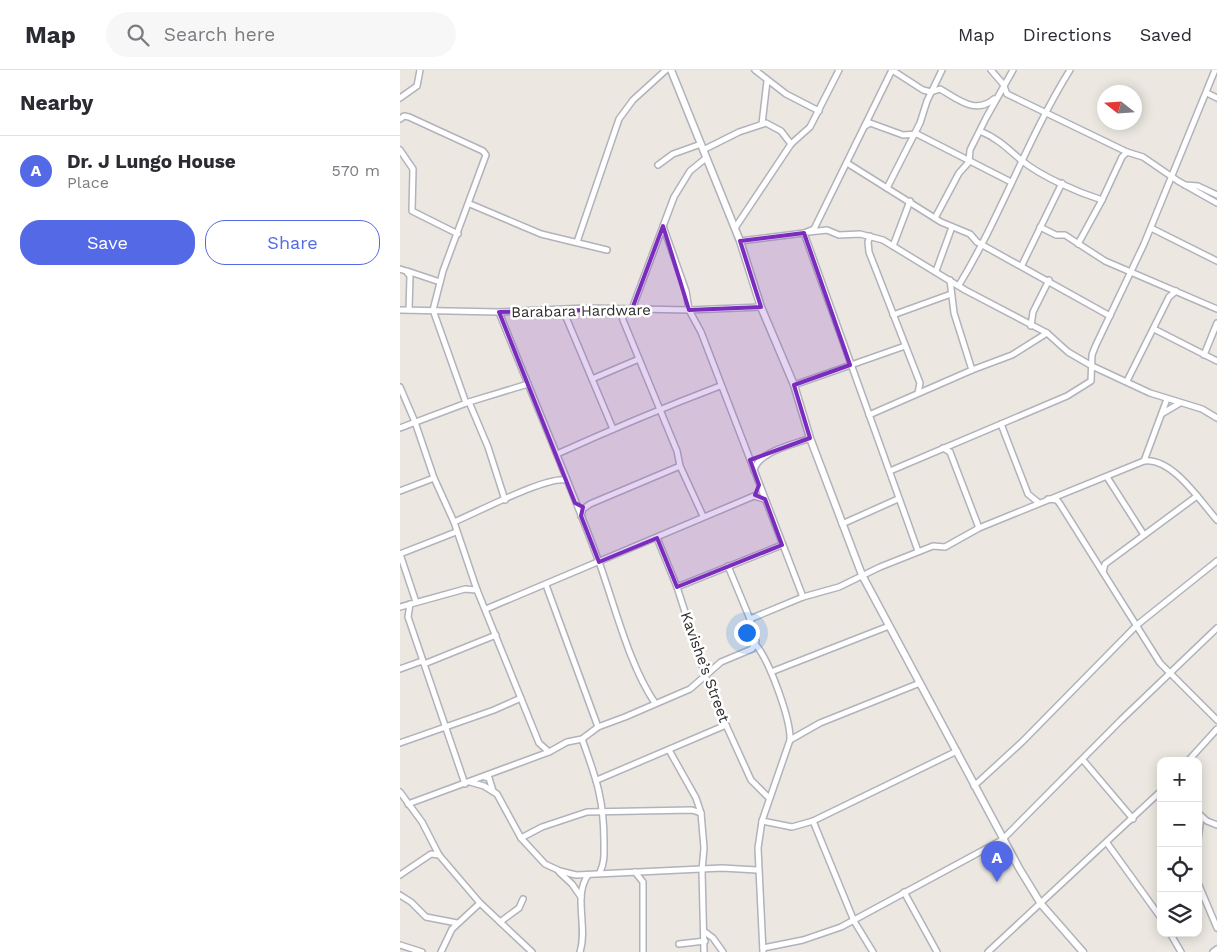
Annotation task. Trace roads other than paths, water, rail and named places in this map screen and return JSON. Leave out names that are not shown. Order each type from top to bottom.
[{"type":"street","points":[[400,98],[417,86],[420,70]]},
{"type":"street","points":[[577,242],[619,120],[633,100],[666,70]]},
{"type":"street","points":[[671,70],[740,241],[761,307],[794,385],[810,438],[862,576],[1002,840],[1041,904],[1084,952]]},
{"type":"street","points":[[755,70],[767,81],[818,112]]},
{"type":"street","points":[[735,228],[791,144],[810,128],[839,70]]},
{"type":"street","points":[[806,233],[818,224],[892,70],[923,90],[931,92],[938,89],[967,104],[979,107],[996,97]]},
{"type":"street","points":[[887,188],[914,134],[942,70]]},
{"type":"street","points":[[991,70],[1003,84],[1007,94],[1127,152],[1137,154],[1184,185],[1216,199]]},
{"type":"street","points":[[935,218],[959,173],[969,162],[970,150],[996,97],[1013,70]]},
{"type":"street","points":[[958,285],[981,244],[1045,112],[1070,70]]},
{"type":"street","points":[[890,471],[1066,396],[1088,383],[1092,376],[1092,356],[1132,272],[1215,70]]},
{"type":"street","points":[[762,124],[767,81]]},
{"type":"street","points":[[1207,93],[1217,98]]},
{"type":"street","points":[[400,119],[404,116],[409,117],[485,153],[487,158],[440,282],[434,310],[468,403],[488,447],[505,500]]},
{"type":"street","points":[[865,126],[870,122],[903,135],[914,134],[928,138],[969,162],[1011,182]]},
{"type":"street","points":[[658,165],[672,154],[702,147],[762,124],[770,124],[781,131],[791,144]]},
{"type":"street","points":[[980,131],[1000,141],[1021,160],[1062,183],[1102,200]]},
{"type":"street","points":[[400,150],[412,169],[412,211],[458,234]]},
{"type":"street","points":[[1078,244],[1102,200],[1120,160],[1127,152]]},
{"type":"street","points":[[632,309],[663,226],[684,179],[706,158]]},
{"type":"street","points":[[847,163],[935,218],[970,234],[981,244],[1049,280],[1110,316]]},
{"type":"street","points":[[1022,265],[1062,183]]},
{"type":"street","points":[[893,246],[910,202]]},
{"type":"street","points":[[470,204],[541,234],[607,250]]},
{"type":"street","points":[[663,226],[686,291],[689,310],[701,332],[720,386],[803,597]]},
{"type":"street","points":[[936,271],[952,227]]},
{"type":"street","points":[[1040,227],[1056,235],[1065,235],[1095,256],[1217,309]]},
{"type":"street","points":[[1150,228],[1217,261]]},
{"type":"street","points":[[740,241],[826,230],[838,235],[860,234],[870,236],[893,246],[958,285],[1047,333],[1068,352],[1092,366],[1167,399],[1215,417],[1217,410]]},
{"type":"street","points":[[806,233],[850,366],[918,551]]},
{"type":"street","points":[[870,236],[868,242],[869,252],[920,383],[918,393]]},
{"type":"street","points":[[400,269],[440,282]]},
{"type":"street","points":[[406,271],[411,279],[409,310]]},
{"type":"street","points":[[950,280],[956,321],[972,370]]},
{"type":"street","points":[[1031,326],[1033,312],[1049,280]]},
{"type":"street","points":[[1167,286],[1170,294]]},
{"type":"street","points":[[1127,381],[1170,294],[1176,291]]},
{"type":"street","points":[[893,315],[951,294]]},
{"type":"street","name":"Barabara Hardware","points":[[400,310],[499,312],[623,309],[689,310],[761,307]]},
{"type":"street","points":[[623,309],[622,314],[677,451],[680,466],[704,516]]},
{"type":"street","points":[[563,310],[613,428]]},
{"type":"street","points":[[499,312],[599,562],[624,637],[654,703]]},
{"type":"street","points":[[1204,355],[1217,324]]},
{"type":"street","points":[[1154,329],[1217,361]]},
{"type":"street","points":[[869,415],[972,370],[1012,356],[1047,333]]},
{"type":"street","points":[[794,385],[905,346]]},
{"type":"street","points":[[592,379],[639,359]]},
{"type":"street","points":[[1092,376],[1105,372]]},
{"type":"street","points":[[920,383],[932,388]]},
{"type":"street","points":[[400,428],[468,403],[528,384]]},
{"type":"street","points":[[557,454],[613,428],[660,412],[720,386]]},
{"type":"street","points":[[400,387],[415,422],[434,478],[454,522],[477,590],[539,743],[549,752]]},
{"type":"street","points":[[1144,461],[1167,399]]},
{"type":"street","points":[[1162,413],[1180,403]]},
{"type":"street","points":[[1001,424],[1028,494],[1039,503]]},
{"type":"street","points":[[747,454],[752,457],[763,456],[810,438]]},
{"type":"street","points":[[943,448],[950,452],[979,528]]},
{"type":"street","points":[[1148,453],[1153,459],[1160,462],[1183,480],[1217,520]]},
{"type":"street","points":[[754,470],[756,463],[763,456]]},
{"type":"street","points":[[750,619],[803,597],[839,586],[918,551],[933,546],[945,547],[979,528],[1048,499],[1153,459]]},
{"type":"street","points":[[575,503],[585,506],[680,466]]},
{"type":"street","points":[[553,480],[561,467]]},
{"type":"street","points":[[1107,477],[1144,535]]},
{"type":"street","points":[[400,491],[434,478]]},
{"type":"street","points":[[454,522],[553,480],[566,480]]},
{"type":"street","points":[[486,609],[657,538],[704,516],[737,505],[754,496],[759,485]]},
{"type":"street","points":[[754,496],[764,500]]},
{"type":"street","points":[[1098,564],[1105,564],[1196,496]]},
{"type":"street","points":[[842,524],[898,499]]},
{"type":"street","points":[[1048,499],[1057,500],[1060,504],[1170,674],[1217,720]]},
{"type":"street","points":[[581,516],[585,506]]},
{"type":"street","points":[[456,532],[400,554],[413,603],[408,618],[445,728],[467,783]]},
{"type":"street","name":"Kavishe’s Street","points":[[657,538],[677,587],[708,684],[750,780],[769,798]]},
{"type":"street","points":[[677,587],[782,545]]},
{"type":"street","points":[[974,786],[1022,742],[1137,625],[1217,561]]},
{"type":"street","points":[[1103,572],[1105,564]]},
{"type":"street","points":[[728,566],[750,619],[755,644],[760,650],[770,672],[791,728],[790,740],[762,821],[757,870],[761,950],[803,940],[854,921],[1002,840],[1217,628]]},
{"type":"street","points":[[546,585],[598,727]]},
{"type":"street","points":[[400,607],[465,589],[477,590]]},
{"type":"street","points":[[770,672],[889,626]]},
{"type":"street","points":[[400,669],[496,635]]},
{"type":"street","points":[[408,804],[485,777],[549,752],[567,742],[582,739],[598,727],[625,718],[654,703],[690,689],[722,662],[752,649],[755,644]]},
{"type":"street","points":[[700,682],[708,684]]},
{"type":"street","points":[[790,740],[842,713],[920,683]]},
{"type":"street","points":[[400,743],[445,728],[521,698]]},
{"type":"street","points":[[597,780],[726,725]]},
{"type":"street","points":[[791,728],[801,733]]},
{"type":"street","points":[[1192,757],[1217,728]]},
{"type":"street","points":[[582,739],[597,780],[604,811],[604,865],[600,872]]},
{"type":"street","points":[[669,750],[696,798],[701,813],[704,848],[702,870],[704,952]]},
{"type":"street","points":[[762,821],[792,827],[814,821],[956,751]]},
{"type":"street","points":[[1082,760],[1133,819]]},
{"type":"street","points":[[485,777],[489,778],[494,791],[521,838],[546,864],[555,869],[572,884],[582,897]]},
{"type":"street","points":[[467,783],[494,791]]},
{"type":"street","points":[[762,791],[773,787]]},
{"type":"street","points":[[400,792],[422,822],[439,854],[480,903],[532,952]]},
{"type":"street","points":[[988,952],[1157,795]]},
{"type":"street","points":[[521,838],[542,827],[578,815],[604,811],[692,810],[701,813]]},
{"type":"street","points":[[1202,816],[1217,825]]},
{"type":"street","points":[[814,821],[854,921],[873,952]]},
{"type":"street","points":[[1106,843],[1157,913]]},
{"type":"street","points":[[432,854],[435,847]]},
{"type":"street","points":[[400,875],[432,854],[439,854]]},
{"type":"street","points":[[604,865],[611,872]]},
{"type":"street","points":[[555,869],[576,875],[600,872],[722,868],[757,870]]},
{"type":"street","points":[[643,952],[642,878],[646,871]]},
{"type":"street","points":[[635,872],[642,878]]},
{"type":"street","points":[[576,875],[582,884],[583,932],[580,952]]},
{"type":"street","points":[[582,884],[588,875]]},
{"type":"street","points":[[904,892],[937,952]]},
{"type":"street","points":[[1202,892],[1217,928]]},
{"type":"street","points":[[400,895],[411,902],[426,917],[458,923]]},
{"type":"street","points":[[500,922],[519,908],[523,899]]},
{"type":"street","points":[[441,952],[448,933],[480,903]]},
{"type":"street","points":[[705,932],[713,938],[723,952]]},
{"type":"street","points":[[1172,937],[1181,952]]},
{"type":"street","points":[[679,944],[705,942]]},
{"type":"street","points":[[400,945],[422,952]]},
{"type":"street","points":[[1213,952],[1217,949]]},
{"type":"place","name":"Dr. J Lungo House","points":[[997,882]]}]
